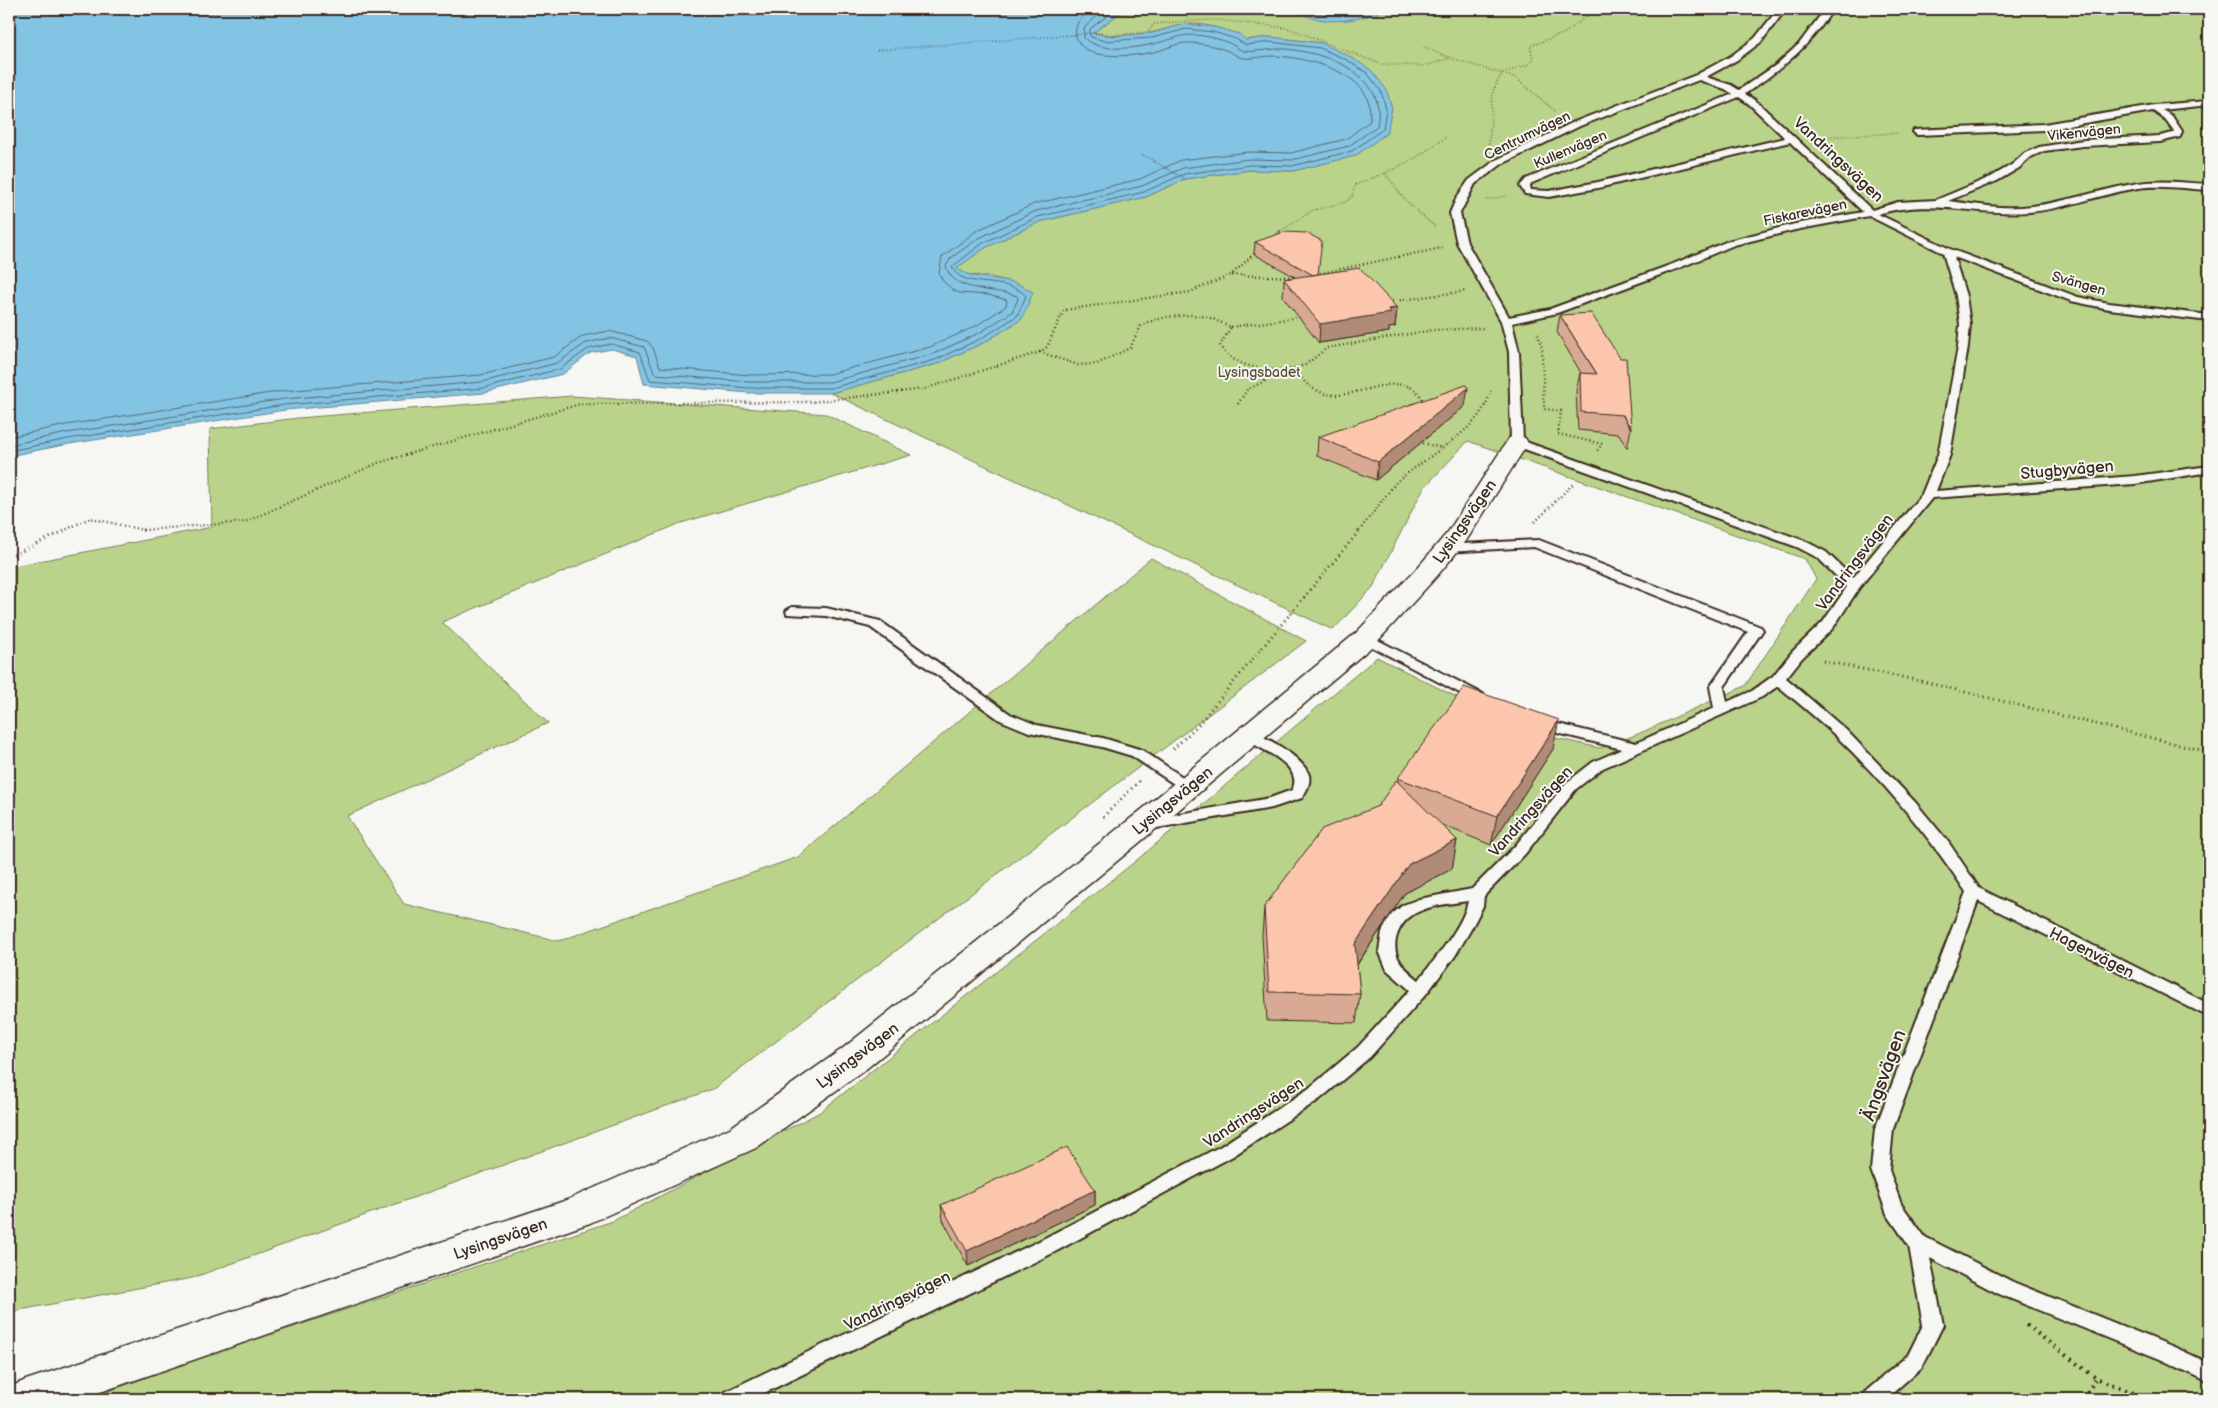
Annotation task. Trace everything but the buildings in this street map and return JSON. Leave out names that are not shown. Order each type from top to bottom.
[{"type":"street","name":"Lysingsvägen","points":[[26,1399],[578,1212],[743,1138],[854,1060],[1188,787],[1366,638],[1447,548],[1517,443]]},
{"type":"lane","name":"Centrumvägen","points":[[1517,443],[1514,352],[1507,324],[1462,243],[1455,213],[1461,199],[1472,182],[1499,162],[1577,124],[1699,77],[1746,50],[1758,40],[1782,9]]},
{"type":"lane","name":"Kullenvägen","points":[[1792,138],[1633,177],[1557,192],[1537,194],[1528,192],[1525,186],[1529,181],[1739,94],[1779,67],[1802,46],[1829,9]]},
{"type":"lane","name":"Vandringsvägen","points":[[732,1399],[1044,1248],[1227,1152],[1322,1088],[1364,1052],[1421,989],[1449,952],[1464,927],[1475,906],[1477,894],[1520,850],[1571,786],[1598,765],[1757,694],[1778,679],[1797,656],[1828,625],[1854,586],[1928,495],[1944,455],[1963,347],[1965,324],[1961,296],[1947,251],[1870,213],[1752,102],[1728,87],[1699,77]]},
{"type":"lane","name":"Vikenvägen","points":[[1917,132],[2044,127],[2154,108],[2209,103]]},
{"type":"lane","name":"Vikenvägen","points":[[1937,203],[1994,179],[2042,149],[2083,144],[2160,139],[2177,135],[2178,131],[2175,124],[2154,108]]},
{"type":"lane","name":"Fiskarevägen","points":[[1507,324],[1553,311],[1676,266],[1731,243],[1795,227],[1870,213],[1898,205],[1937,203],[1996,209],[2030,209],[2080,200],[2134,186],[2209,188]]},
{"type":"lane","name":"Svängen","points":[[1947,251],[2075,298],[2127,308],[2209,318]]},
{"type":"lane","points":[[1517,443],[1801,544],[1822,555],[1854,586]]},
{"type":"lane","name":"Stugbyvägen","points":[[1928,495],[2125,480],[2209,469]]},
{"type":"lane","points":[[1447,548],[1535,543],[1756,630],[1717,687],[1721,710]]},
{"type":"lane","points":[[792,611],[826,612],[875,624],[1005,717],[1034,729],[1102,743],[1137,753],[1188,787]]},
{"type":"lane","points":[[1366,638],[1488,703]]},
{"type":"lane","points":[[1778,679],[1841,733],[1910,806],[1944,847],[1974,892]]},
{"type":"lane","points":[[1522,718],[1579,735],[1635,747]]},
{"type":"lane","points":[[1140,826],[1272,803],[1297,794],[1302,783],[1301,774],[1296,764],[1249,736]]},
{"type":"lane","name":"Hagenvägen","points":[[1974,892],[2209,1011]]},
{"type":"lane","name":"Ängsvägen","points":[[1974,892],[1884,1130],[1880,1170],[1894,1208],[1918,1243],[2006,1288],[2167,1353],[2209,1373]]},
{"type":"lane","points":[[1421,989],[1402,977],[1388,959],[1385,944],[1398,917],[1409,909],[1437,900],[1477,894]]},
{"type":"lane","points":[[1872,1399],[1914,1361],[1933,1325],[1918,1243]]},
{"type":"path","points":[[1186,21],[1188,9]]},
{"type":"path","points":[[1489,147],[1493,91],[1502,73],[1528,65],[1533,59],[1530,46],[1565,33],[1596,9]]},
{"type":"path","points":[[877,50],[1093,33],[1114,35],[1148,32],[1154,24],[1186,21],[1234,21],[1297,31],[1380,64],[1424,66],[1450,58]]},
{"type":"path","points":[[1424,47],[1450,58],[1516,78],[1552,109],[1577,124]]},
{"type":"path","points":[[1792,138],[1917,132]]},
{"type":"path","points":[[1268,242],[1290,223],[1311,211],[1321,207],[1336,206],[1348,202],[1355,185],[1416,158],[1446,137]]},
{"type":"path","points":[[1143,155],[1185,179]]},
{"type":"path","points":[[1385,173],[1405,200],[1437,228]]},
{"type":"path","points":[[1310,276],[1462,243]]},
{"type":"path","points":[[9,557],[90,518],[144,530],[245,522],[378,463],[580,404],[812,402],[924,389],[1040,352],[1047,347],[1064,310],[1190,292],[1231,275],[1260,249]]},
{"type":"path","points":[[1231,275],[1300,277]]},
{"type":"path","points":[[1388,302],[1474,290]]},
{"type":"path","points":[[1040,352],[1078,365],[1098,364],[1130,348],[1141,326],[1167,317],[1208,317],[1231,327],[1304,317]]},
{"type":"path","points":[[1238,404],[1247,390],[1287,370],[1305,365],[1327,348],[1433,330],[1507,324]]},
{"type":"path","points":[[1231,327],[1220,345],[1222,352],[1233,360],[1249,367],[1287,370],[1299,374],[1302,381],[1310,388],[1343,395],[1383,385],[1409,388],[1416,391],[1424,399],[1425,409]]},
{"type":"path","points":[[1100,821],[1197,726],[1351,541],[1397,481],[1472,425],[1488,404],[1491,388]]},
{"type":"path","points":[[1416,442],[1442,448]]},
{"type":"path","points":[[1797,656],[1916,680],[2209,752]]},
{"type":"path","points":[[2084,1399],[2096,1378]]},
{"type":"green space","name":"Lysingsbadet","points":[[1125,9],[2209,9],[2209,1399],[87,1399],[191,1361],[613,1221],[820,1112],[1137,860],[1377,657],[1502,720],[1555,738],[1600,748],[1638,734],[1745,686],[1816,579],[1805,559],[1468,441],[1423,489],[1373,587],[1333,630],[831,393],[937,364],[985,342],[1022,319],[1015,283],[991,277],[963,274],[956,268],[985,248],[1039,222],[1146,197],[1185,179],[1250,170],[1293,171],[1354,156],[1387,133],[1322,43],[1270,37],[1246,40],[1225,30],[1191,24],[1131,36],[1093,33]]},
{"type":"green space","points":[[572,396],[826,414],[911,455],[681,523],[442,622],[548,723],[347,816],[404,904],[559,941],[798,857],[1151,558],[1306,641],[713,1089],[192,1278],[9,1312],[9,567],[212,527],[210,429],[298,418]]},
{"type":"water","points":[[9,9],[1125,9],[1093,33],[1114,36],[1152,33],[1185,24],[1214,27],[1239,34],[1246,40],[1270,37],[1322,43],[1349,56],[1371,70],[1386,89],[1392,108],[1387,133],[1355,156],[1293,171],[1250,170],[1185,179],[1146,197],[1039,222],[985,248],[957,268],[969,275],[1015,283],[1033,292],[1022,319],[985,342],[937,364],[831,393],[749,393],[644,384],[637,356],[612,349],[590,353],[563,374],[484,393],[285,410],[69,444],[9,456]]},
{"type":"water","points":[[1288,9],[1378,9],[1378,13],[1343,21],[1333,21],[1323,20]]}]
